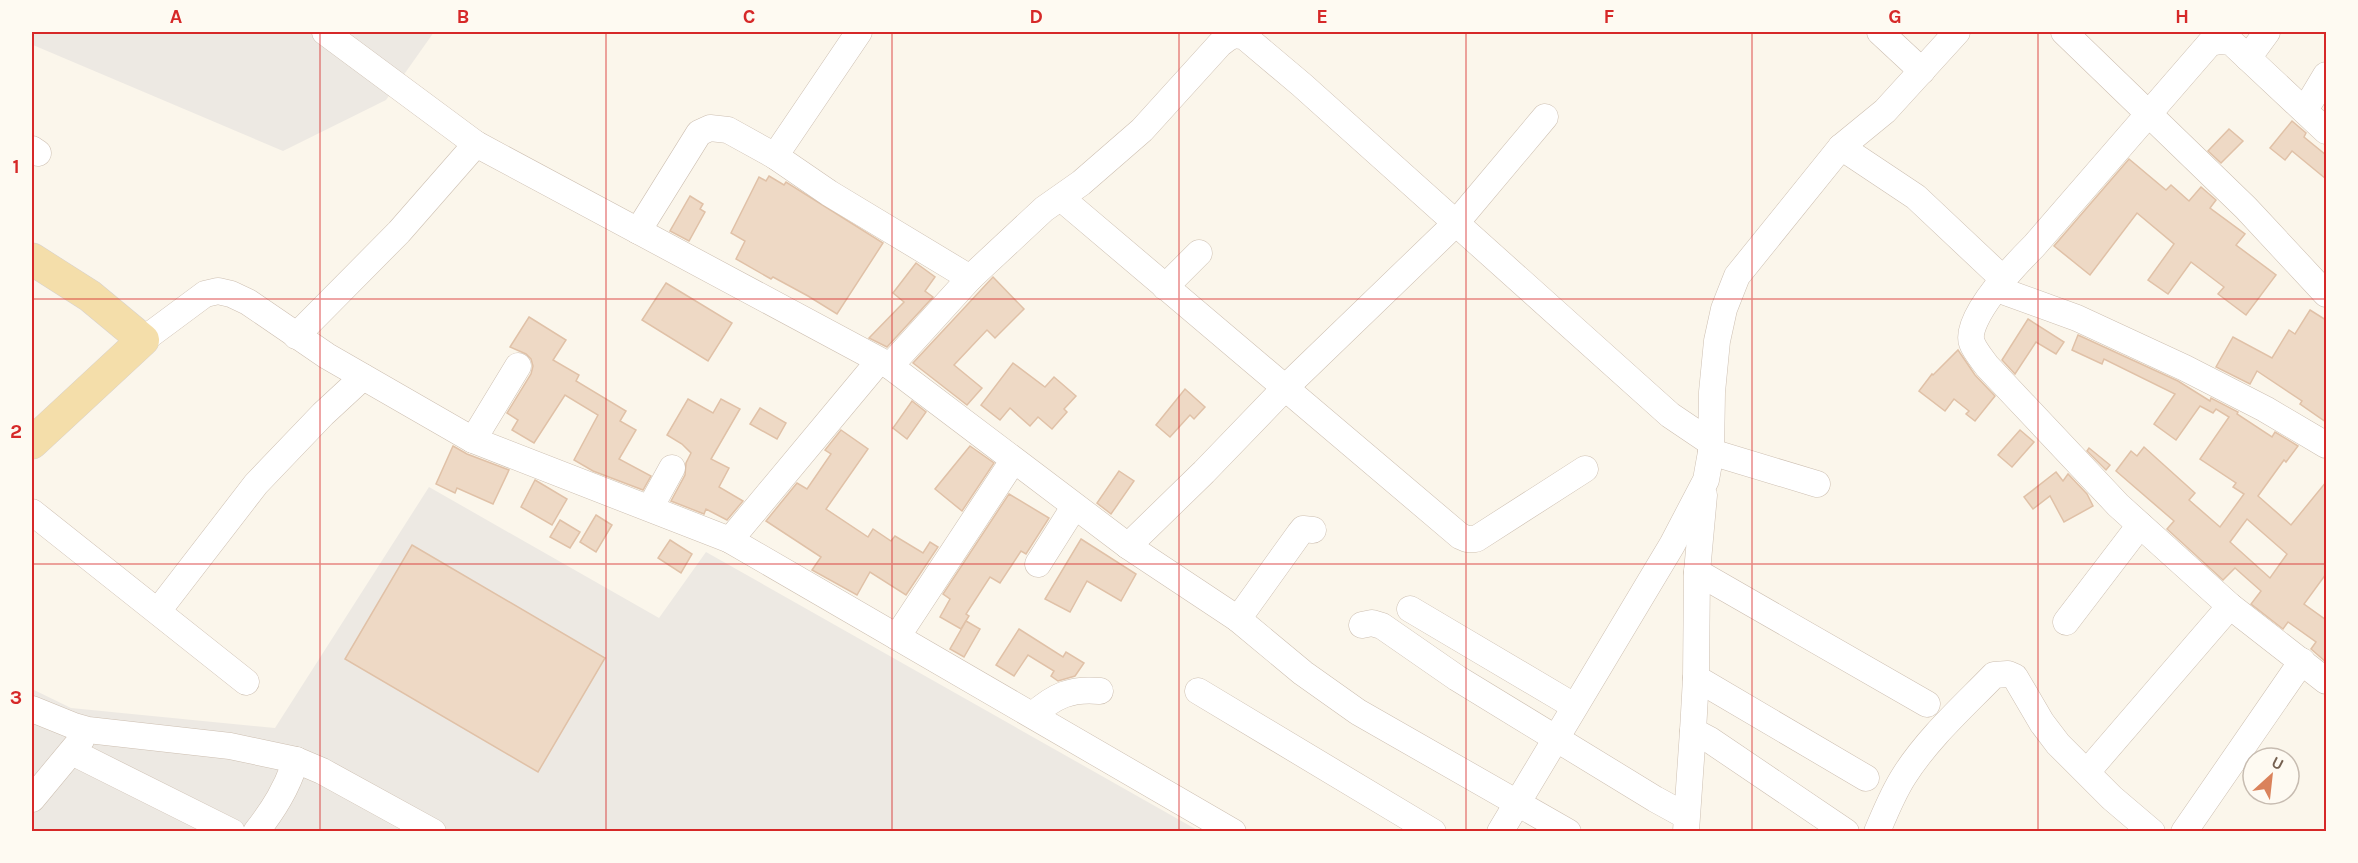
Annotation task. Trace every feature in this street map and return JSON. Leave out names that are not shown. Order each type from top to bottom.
[{"type":"main road","points":[[32,259],[90,296],[143,340],[32,442]]},
{"type":"street","points":[[325,32],[476,144],[884,364],[1128,546],[1238,619],[1303,673],[1358,712],[1568,831]]},
{"type":"street","points":[[775,156],[859,32]]},
{"type":"street","points":[[1880,32],[1922,71]]},
{"type":"street","points":[[1687,827],[1696,678],[1697,572],[1710,447],[1717,342],[1724,309],[1737,276],[1834,154],[1885,111],[1957,32]]},
{"type":"street","points":[[2064,32],[2246,208],[2326,294]]},
{"type":"street","points":[[2248,58],[2267,32]]},
{"type":"street","points":[[730,540],[884,364],[970,278],[1028,223],[1142,130],[1220,44],[1230,36],[1238,35],[1245,37],[1302,85],[1670,415],[1710,447],[1817,484]]},
{"type":"street","points":[[2326,131],[2231,42],[2210,43],[2000,283],[1971,327],[1971,342],[1987,366],[2110,497],[2230,606],[2326,681]]},
{"type":"street","points":[[2305,110],[2326,75]]},
{"type":"street","points":[[1128,546],[1285,388],[1456,223],[1545,117]]},
{"type":"street","points":[[638,231],[699,133],[710,128],[728,130],[775,156],[829,193],[970,278]]},
{"type":"street","points":[[296,336],[399,232],[476,144]]},
{"type":"street","points":[[1834,154],[1916,197],[2000,283],[2185,368],[2265,409],[2326,445]]},
{"type":"street","points":[[1060,198],[1467,539],[1476,539],[1488,532],[1585,469]]},
{"type":"street","points":[[1165,287],[1199,253]]},
{"type":"street","points":[[143,340],[192,301],[205,294],[218,291],[231,294],[363,377],[473,440],[730,540],[1233,831]]},
{"type":"street","points":[[473,440],[518,366]]},
{"type":"street","points":[[158,611],[256,484],[323,414],[363,377]]},
{"type":"street","points":[[897,637],[1013,461]]},
{"type":"street","points":[[650,508],[672,468]]},
{"type":"street","points":[[1500,831],[1672,545],[1706,480]]},
{"type":"street","points":[[1038,564],[1074,507]]},
{"type":"street","points":[[32,512],[246,682]]},
{"type":"street","points":[[2066,622],[2140,525]]},
{"type":"street","points":[[1238,619],[1303,529],[1313,530]]},
{"type":"street","points":[[1697,572],[1927,704]]},
{"type":"street","points":[[2087,772],[2230,606]]},
{"type":"street","points":[[1410,609],[1574,706]]},
{"type":"street","points":[[1362,625],[1372,623],[1382,626],[1457,678],[1555,739],[1687,827]]},
{"type":"street","points":[[2184,831],[2302,661]]},
{"type":"street","points":[[1877,831],[1903,777],[1938,732],[1994,675],[2002,673],[2015,677],[2042,723],[2058,744],[2112,798],[2152,831]]},
{"type":"street","points":[[1696,678],[1866,778]]},
{"type":"street","points":[[1033,715],[1048,701],[1065,694],[1084,690],[1100,691]]},
{"type":"street","points":[[1198,691],[1433,831]]},
{"type":"street","points":[[32,709],[88,730],[220,745],[297,760],[322,771],[433,831]]},
{"type":"street","points":[[32,799],[88,730]]},
{"type":"street","points":[[1693,731],[1846,831]]},
{"type":"street","points":[[72,752],[232,831]]},
{"type":"street","points":[[256,831],[279,801],[289,783],[297,760]]},
{"type":"shaded area","points":[[32,32],[434,32],[386,100],[283,151],[33,45]]},
{"type":"shaded area","points":[[429,487],[659,618],[706,552],[1199,831],[32,831],[32,689],[71,708],[275,728]]},
{"type":"building","points":[[2292,121],[2306,133],[2304,137],[2326,155],[2326,179],[2292,151],[2285,160],[2270,148]]},
{"type":"building","points":[[2229,129],[2243,141],[2221,163],[2208,151]]},
{"type":"building","points":[[2129,159],[2166,190],[2171,185],[2189,201],[2201,187],[2216,200],[2210,208],[2245,234],[2236,245],[2276,275],[2246,315],[2218,294],[2224,287],[2191,262],[2168,294],[2148,280],[2174,244],[2137,213],[2090,275],[2054,246]]},
{"type":"building","points":[[769,176],[784,185],[786,182],[883,243],[837,314],[808,296],[736,259],[745,241],[731,233],[759,177],[766,181]]},
{"type":"building","points":[[690,196],[703,204],[700,209],[705,212],[689,241],[670,231]]},
{"type":"building","points":[[916,263],[935,277],[925,291],[933,297],[887,347],[869,338],[904,302],[893,293]]},
{"type":"building","points":[[993,277],[1024,309],[995,338],[987,330],[954,365],[982,388],[967,405],[913,363]]},
{"type":"building","points":[[666,283],[732,323],[708,361],[642,320]]},
{"type":"building","points":[[2310,310],[2326,320],[2326,422],[2300,404],[2302,401],[2257,371],[2250,384],[2216,367],[2233,337],[2272,358],[2289,330],[2295,334]]},
{"type":"building","points":[[529,317],[566,340],[553,360],[579,375],[576,381],[626,411],[620,421],[636,430],[619,459],[651,476],[643,490],[593,471],[574,460],[598,415],[565,395],[534,443],[512,430],[518,420],[507,413],[531,374],[533,366],[526,354],[510,347]]},
{"type":"building","points":[[2028,319],[2064,342],[2056,354],[2036,342],[2015,374],[2002,360]]},
{"type":"building","points":[[2078,335],[2178,381],[2210,401],[2211,398],[2238,412],[2237,414],[2272,437],[2275,432],[2298,446],[2286,462],[2284,460],[2258,496],[2291,525],[2326,482],[2326,574],[2304,604],[2326,620],[2326,662],[2311,649],[2316,642],[2288,622],[2283,629],[2251,604],[2261,591],[2235,568],[2223,580],[2167,529],[2174,521],[2116,471],[2131,451],[2137,456],[2144,447],[2195,493],[2189,500],[2220,527],[2244,494],[2233,487],[2236,483],[2200,459],[2229,417],[2216,409],[2213,413],[2200,406],[2176,440],[2154,424],[2175,394],[2104,359],[2102,364],[2072,350]],"holes":[[[2247,519],[2287,554],[2270,578],[2230,542]]]},
{"type":"building","points":[[1958,350],[1975,375],[1995,396],[1975,421],[1966,414],[1969,411],[1954,399],[1945,411],[1919,391],[1932,374]]},
{"type":"building","points":[[1013,363],[1045,387],[1054,377],[1076,396],[1064,409],[1067,412],[1052,429],[1038,417],[1030,426],[1010,408],[1000,420],[981,405]]},
{"type":"building","points":[[1185,389],[1205,407],[1194,419],[1190,415],[1170,437],[1156,425]]},
{"type":"building","points":[[688,399],[713,413],[721,399],[740,409],[711,459],[729,468],[719,487],[743,501],[727,520],[706,509],[704,514],[671,501],[685,475],[686,463],[691,453],[667,435]]},
{"type":"building","points":[[912,401],[926,412],[907,439],[893,428]]},
{"type":"building","points":[[760,408],[786,423],[777,439],[750,424]]},
{"type":"building","points":[[841,430],[868,449],[826,509],[868,537],[873,529],[891,541],[895,536],[923,553],[930,542],[938,547],[906,595],[870,572],[857,595],[812,570],[821,557],[766,521],[797,483],[807,489],[831,454],[825,450]]},
{"type":"building","points":[[2020,430],[2034,442],[2012,467],[1998,455]]},
{"type":"building","points":[[453,446],[467,454],[509,470],[493,504],[457,488],[455,493],[436,484]]},
{"type":"building","points":[[970,446],[994,463],[962,511],[935,489]]},
{"type":"building","points":[[2089,448],[2110,465],[2106,470],[2087,451]]},
{"type":"building","points":[[1119,471],[1134,481],[1111,514],[1097,503]]},
{"type":"building","points":[[2056,472],[2063,481],[2068,474],[2087,494],[2093,506],[2064,522],[2050,496],[2033,509],[2024,497]]},
{"type":"building","points":[[535,480],[567,499],[552,525],[521,507]]},
{"type":"building","points":[[1009,494],[1049,518],[1026,554],[1021,551],[1000,583],[990,577],[966,614],[969,616],[961,629],[940,617],[950,599],[943,594]]},
{"type":"building","points":[[596,515],[612,525],[596,552],[580,542]]},
{"type":"building","points":[[560,520],[580,532],[570,548],[550,537]]},
{"type":"building","points":[[1081,539],[1136,574],[1121,601],[1087,581],[1070,612],[1045,599]]},
{"type":"building","points":[[670,540],[692,554],[681,573],[658,558]]},
{"type":"building","points":[[412,545],[605,658],[538,772],[345,659]]},
{"type":"building","points":[[966,621],[980,629],[964,657],[950,649]]},
{"type":"building","points":[[1019,629],[1063,657],[1066,652],[1084,663],[1075,676],[1058,681],[1051,676],[1054,671],[1028,655],[1014,676],[996,665]]}]
